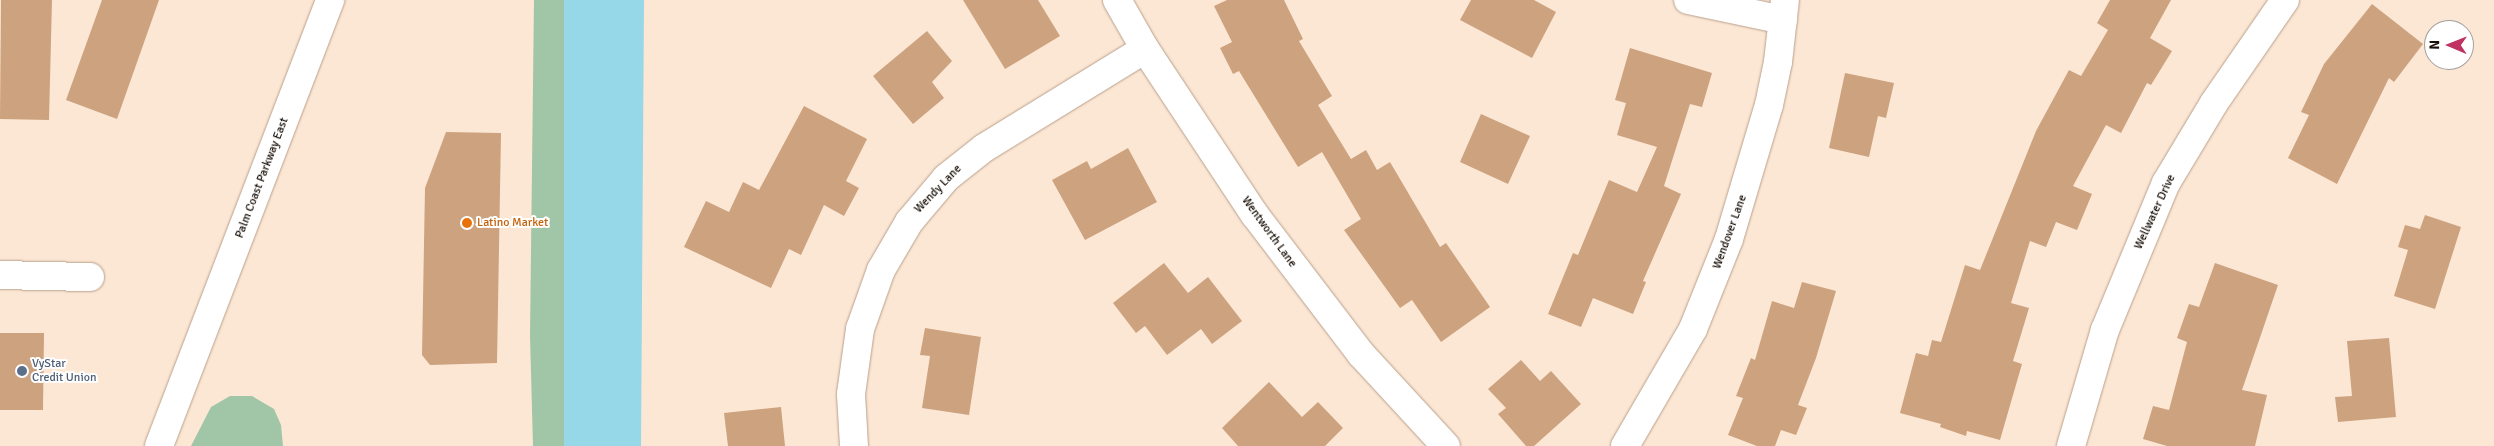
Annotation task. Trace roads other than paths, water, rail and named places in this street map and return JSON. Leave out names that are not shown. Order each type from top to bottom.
[{"type":"street","name":"Palm Coast Parkway East","points":[[159,446],[330,0]]},
{"type":"street","name":"Wentworth Lane","points":[[1118,0],[1145,49],[1255,215],[1361,354],[1446,446]]},
{"type":"street","points":[[1688,0],[1784,10]]},
{"type":"street","name":"Wellwater Drive","points":[[2071,446],[2105,330],[2166,182],[2214,103],[2285,0]]},
{"type":"street","name":"Wendover Lane","points":[[1625,446],[1692,329],[1729,239],[1769,105],[1784,10]]},
{"type":"street","name":"Wendy Lane","points":[[854,446],[851,394],[860,329],[881,270],[909,222],[946,178],[984,148],[1145,49]]},
{"type":"street","points":[[0,275],[90,277]]},
{"type":"water","points":[[564,0],[644,0],[641,446],[564,446]]},
{"type":"place","name":"Latino Market","points":[[467,223]]},
{"type":"place","name":"VyStar Credit Union","points":[[22,371]]}]
